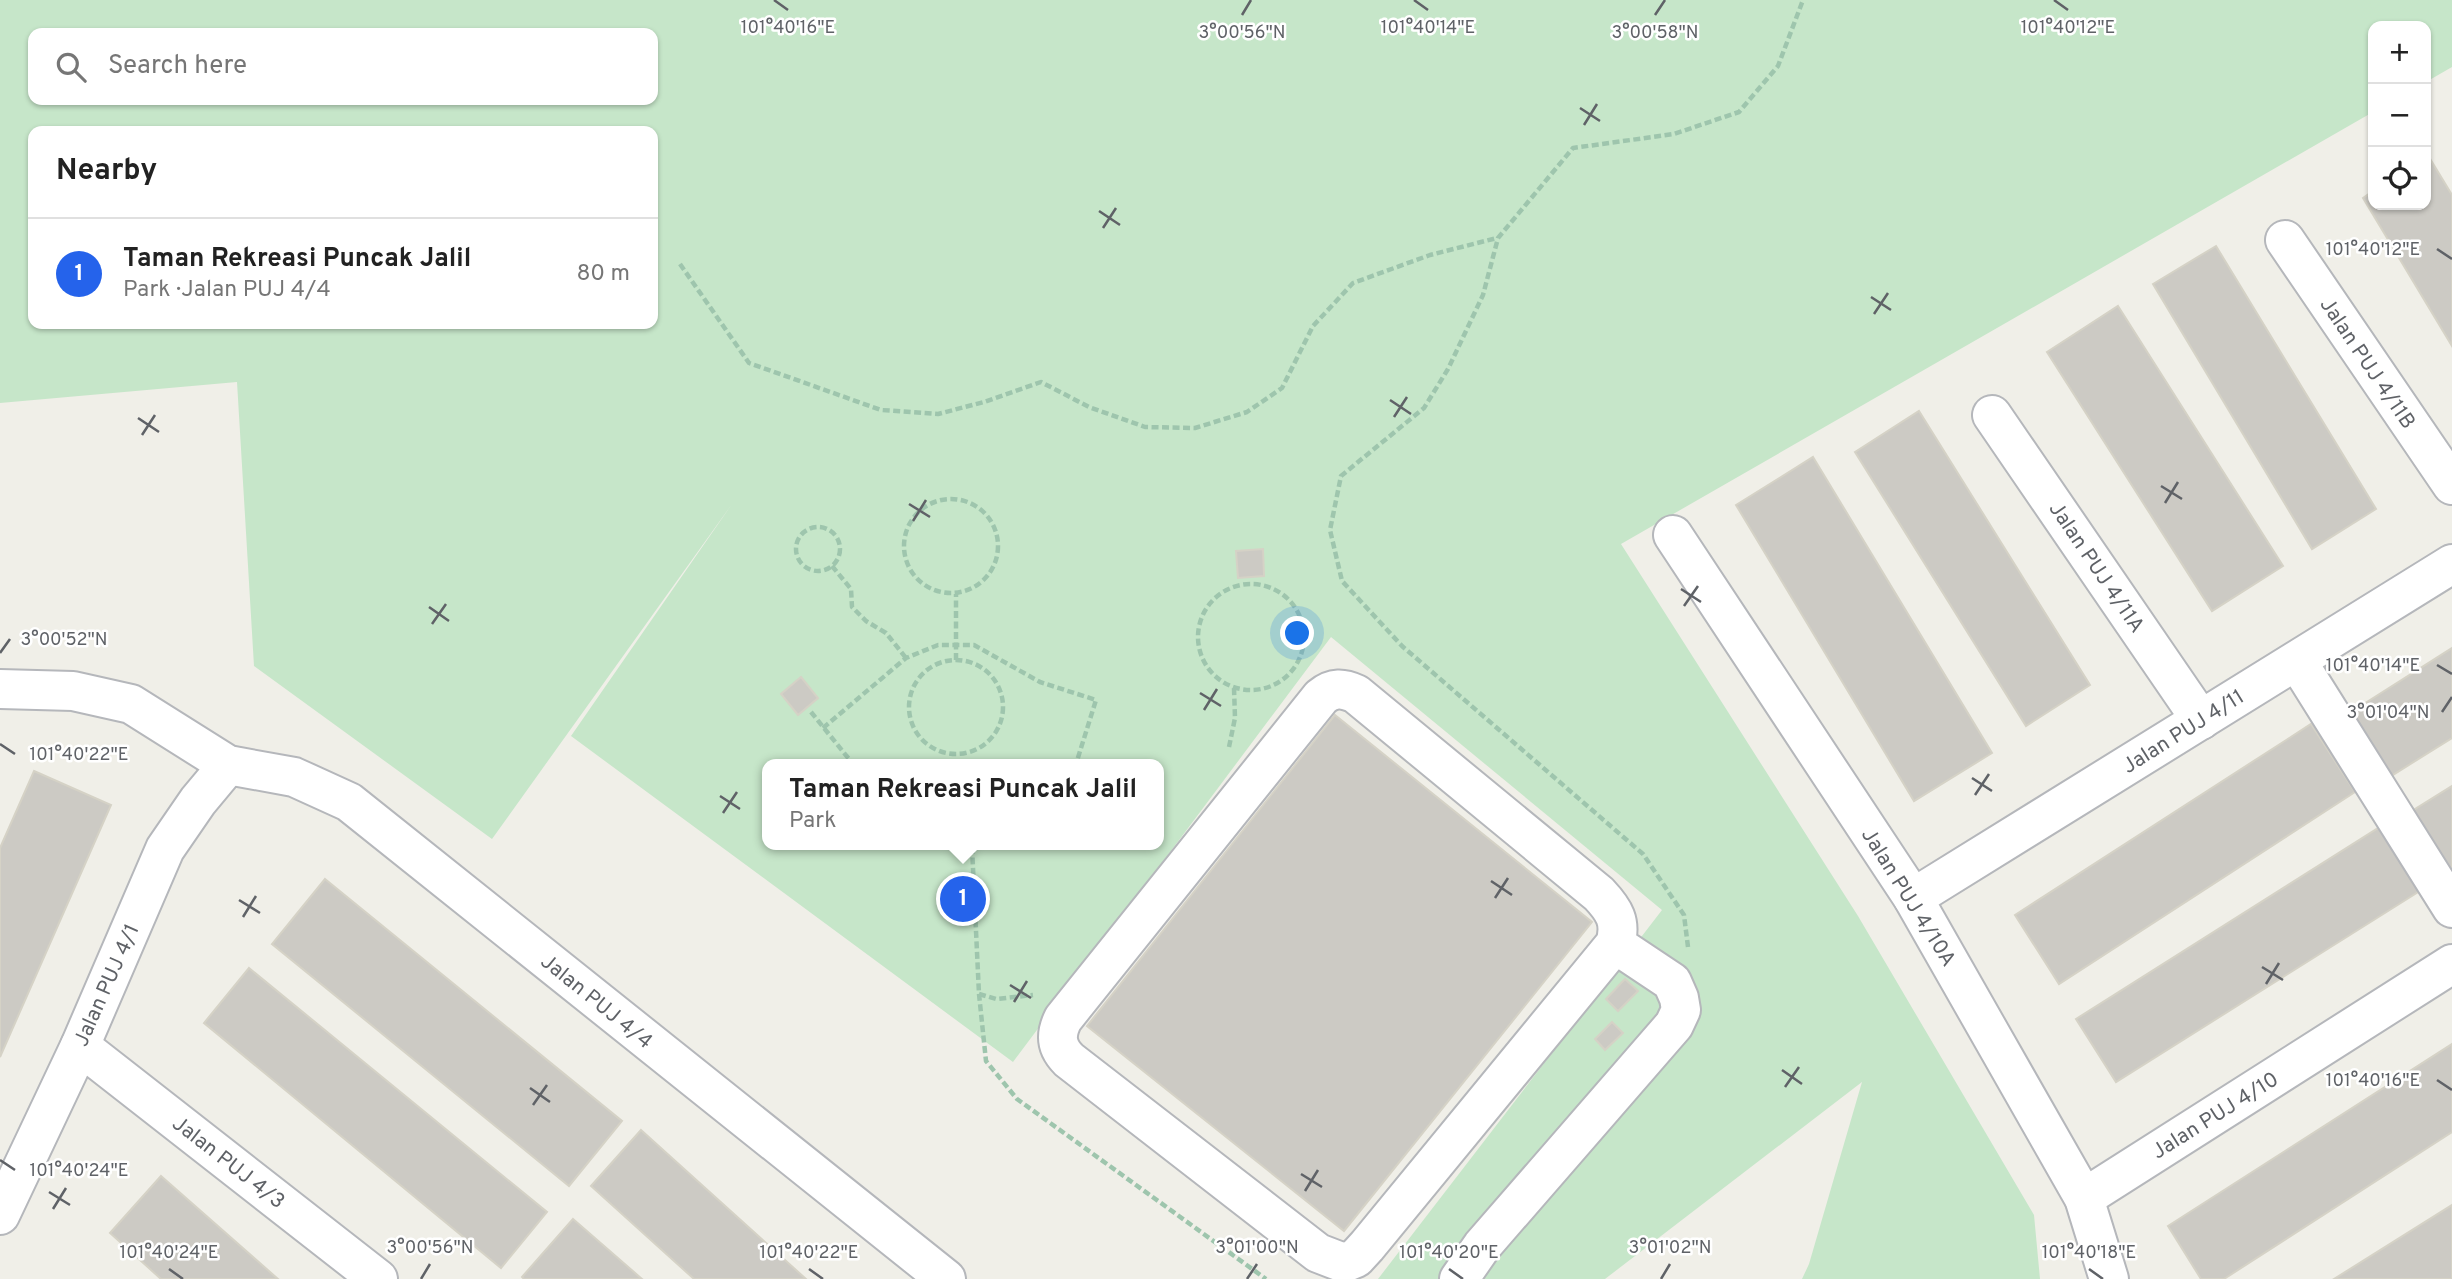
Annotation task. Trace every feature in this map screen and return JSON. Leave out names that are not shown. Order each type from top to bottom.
[{"type":"street","name":"Jalan PUJ 4/11B","points":[[2285,240],[2452,485]]},
{"type":"street","name":"Jalan PUJ 4/11A","points":[[1992,415],[2201,720]]},
{"type":"street","name":"Jalan PUJ 4/10A","points":[[1673,535],[1913,898],[2084,1198],[2109,1279]]},
{"type":"street","name":"Jalan PUJ 4/11","points":[[1913,898],[2452,564]]},
{"type":"street","points":[[2297,661],[2452,908]]},
{"type":"street","points":[[0,689],[73,691],[131,704],[228,765]]},
{"type":"street","points":[[1336,689],[1346,689],[1356,694],[1599,894],[1614,909],[1619,930],[1615,944],[1367,1246],[1356,1258],[1343,1263],[1318,1253],[1296,1237],[1069,1060],[1061,1052],[1057,1041],[1057,1030],[1072,1008],[1321,697],[1336,689]]},
{"type":"street","name":"Jalan PUJ 4/1","points":[[0,1215],[80,1046],[165,849],[198,801],[228,765]]},
{"type":"street","name":"Jalan PUJ 4/4","points":[[228,765],[294,777],[349,802],[946,1279]]},
{"type":"street","points":[[1460,1279],[1482,1245],[1674,1025],[1681,1010],[1672,982],[1615,944]]},
{"type":"street","name":"Jalan PUJ 4/10","points":[[2084,1198],[2452,964]]},
{"type":"street","name":"Jalan PUJ 4/3","points":[[80,1046],[378,1279]]},
{"type":"path","points":[[1672,982],[1689,953],[1684,915],[1643,854],[1402,646],[1342,581],[1330,530],[1341,476],[1424,408],[1448,369],[1483,295],[1498,238],[1573,148],[1674,134],[1739,112],[1778,66],[1803,0]]},
{"type":"path","points":[[680,264],[749,363],[881,410],[938,414],[984,402],[1041,382],[1089,407],[1146,427],[1195,428],[1247,412],[1282,388],[1313,326],[1353,284],[1430,255],[1498,238]]},
{"type":"path","points":[[946,499],[963,500],[978,506],[990,518],[997,533],[999,549],[995,566],[985,579],[972,590],[956,594],[940,593],[924,586],[912,575],[905,560],[904,544],[912,520],[930,503],[946,499]]},
{"type":"path","points":[[822,526],[831,530],[838,538],[841,548],[832,566],[824,571],[813,571],[804,567],[797,559],[795,549],[803,531],[822,526]]},
{"type":"path","points":[[832,566],[851,589],[852,607],[866,621],[886,632],[906,658]]},
{"type":"path","points":[[1251,583],[1267,585],[1282,593],[1294,605],[1302,620],[1304,636],[1301,653],[1294,668],[1282,680],[1267,688],[1234,688],[1219,680],[1200,654],[1197,637],[1200,620],[1207,606],[1219,593],[1234,586],[1251,583]]},
{"type":"path","points":[[956,594],[956,660]]},
{"type":"path","points":[[823,728],[906,658],[938,645],[974,645],[1040,682],[1096,700],[1078,759]]},
{"type":"path","points":[[956,660],[972,662],[986,670],[998,682],[1003,698],[1003,715],[998,731],[988,743],[973,752],[957,755],[940,753],[926,745],[915,732],[909,717],[908,700],[914,684],[925,671],[939,662],[956,660]]},
{"type":"path","points":[[811,712],[848,759]]},
{"type":"green space","points":[[0,0],[2452,0],[2452,67],[2431,79],[2431,21],[2368,21],[2368,115],[1621,544],[1858,916],[2034,1215],[2040,1279],[1802,1279],[1809,1264],[1862,1082],[1605,1279],[1378,1279],[1662,910],[1331,637],[1013,1062],[571,736],[732,504],[492,839],[254,666],[237,382],[0,403]]},
{"type":"building","points":[[2431,160],[2452,195],[2452,346],[2370,210],[2431,210]]},
{"type":"building","points":[[2216,246],[2376,509],[2312,549],[2153,284]]},
{"type":"building","points":[[2118,306],[2283,566],[2212,611],[2047,352]]},
{"type":"building","points":[[1919,411],[2090,685],[2026,726],[1855,452]]},
{"type":"building","points":[[1813,457],[1992,753],[1914,801],[1736,505]]},
{"type":"building","points":[[1263,549],[1264,576],[1238,578],[1236,551]]},
{"type":"building","points":[[2452,648],[2452,738],[2388,778],[2348,714]]},
{"type":"building","points":[[801,677],[818,698],[798,715],[781,694]]},
{"type":"building","points":[[1335,715],[1592,922],[1344,1231],[1087,1026]]},
{"type":"building","points":[[2311,724],[2355,792],[2059,984],[2015,915]]},
{"type":"building","points":[[34,771],[111,805],[0,1057],[0,848]]},
{"type":"building","points":[[2452,786],[2452,876],[2407,814]]},
{"type":"building","points":[[2383,825],[2423,889],[2116,1082],[2076,1019]]},
{"type":"building","points":[[325,879],[622,1121],[569,1186],[272,944]]},
{"type":"building","points":[[249,968],[547,1212],[501,1268],[204,1023]]},
{"type":"building","points":[[1625,979],[1638,991],[1618,1011],[1606,999]]},
{"type":"building","points":[[1612,1022],[1623,1033],[1605,1050],[1595,1039]]},
{"type":"building","points":[[2452,1044],[2452,1132],[2224,1279],[2201,1279],[2168,1226]]},
{"type":"building","points":[[641,1130],[806,1279],[694,1279],[591,1186]]},
{"type":"building","points":[[161,1176],[278,1279],[161,1279],[110,1233]]},
{"type":"building","points":[[2452,1205],[2452,1279],[2334,1279]]},
{"type":"building","points":[[573,1219],[642,1279],[524,1279],[522,1277]]},
{"type":"place","name":"Taman Rekreasi Puncak Jalil","points":[[963,899]]}]
